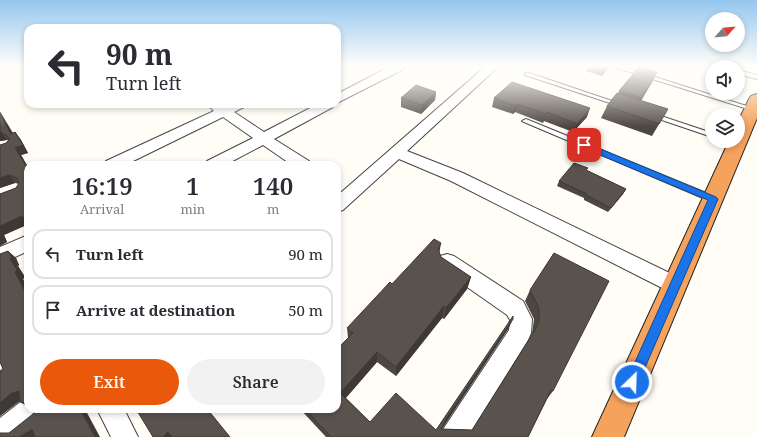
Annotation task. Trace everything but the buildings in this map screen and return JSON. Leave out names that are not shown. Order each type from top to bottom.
[{"type":"highway","points":[[745,122],[755,104]]},
{"type":"highway","points":[[608,437],[713,199],[732,148]]},
{"type":"street","points":[[341,97],[361,86]]},
{"type":"street","points":[[341,197],[397,153],[470,86]]},
{"type":"street","points":[[119,161],[218,108],[297,161]]},
{"type":"street","points":[[221,161],[320,108]]},
{"type":"street","points":[[397,153],[457,177],[675,285]]},
{"type":"street","points":[[0,256],[24,250]]},
{"type":"street","points":[[447,262],[515,308],[520,319],[520,333],[452,437]]},
{"type":"street","points":[[0,435],[27,413]]},
{"type":"street","points":[[112,413],[125,437]]},
{"type":"lane","points":[[566,86],[631,108]]},
{"type":"lane","points":[[690,86],[755,104]]},
{"type":"lane","points":[[646,113],[705,133]]},
{"type":"lane","points":[[526,121],[713,199]]},
{"type":"route","points":[[584,145],[713,199],[632,382]]}]
